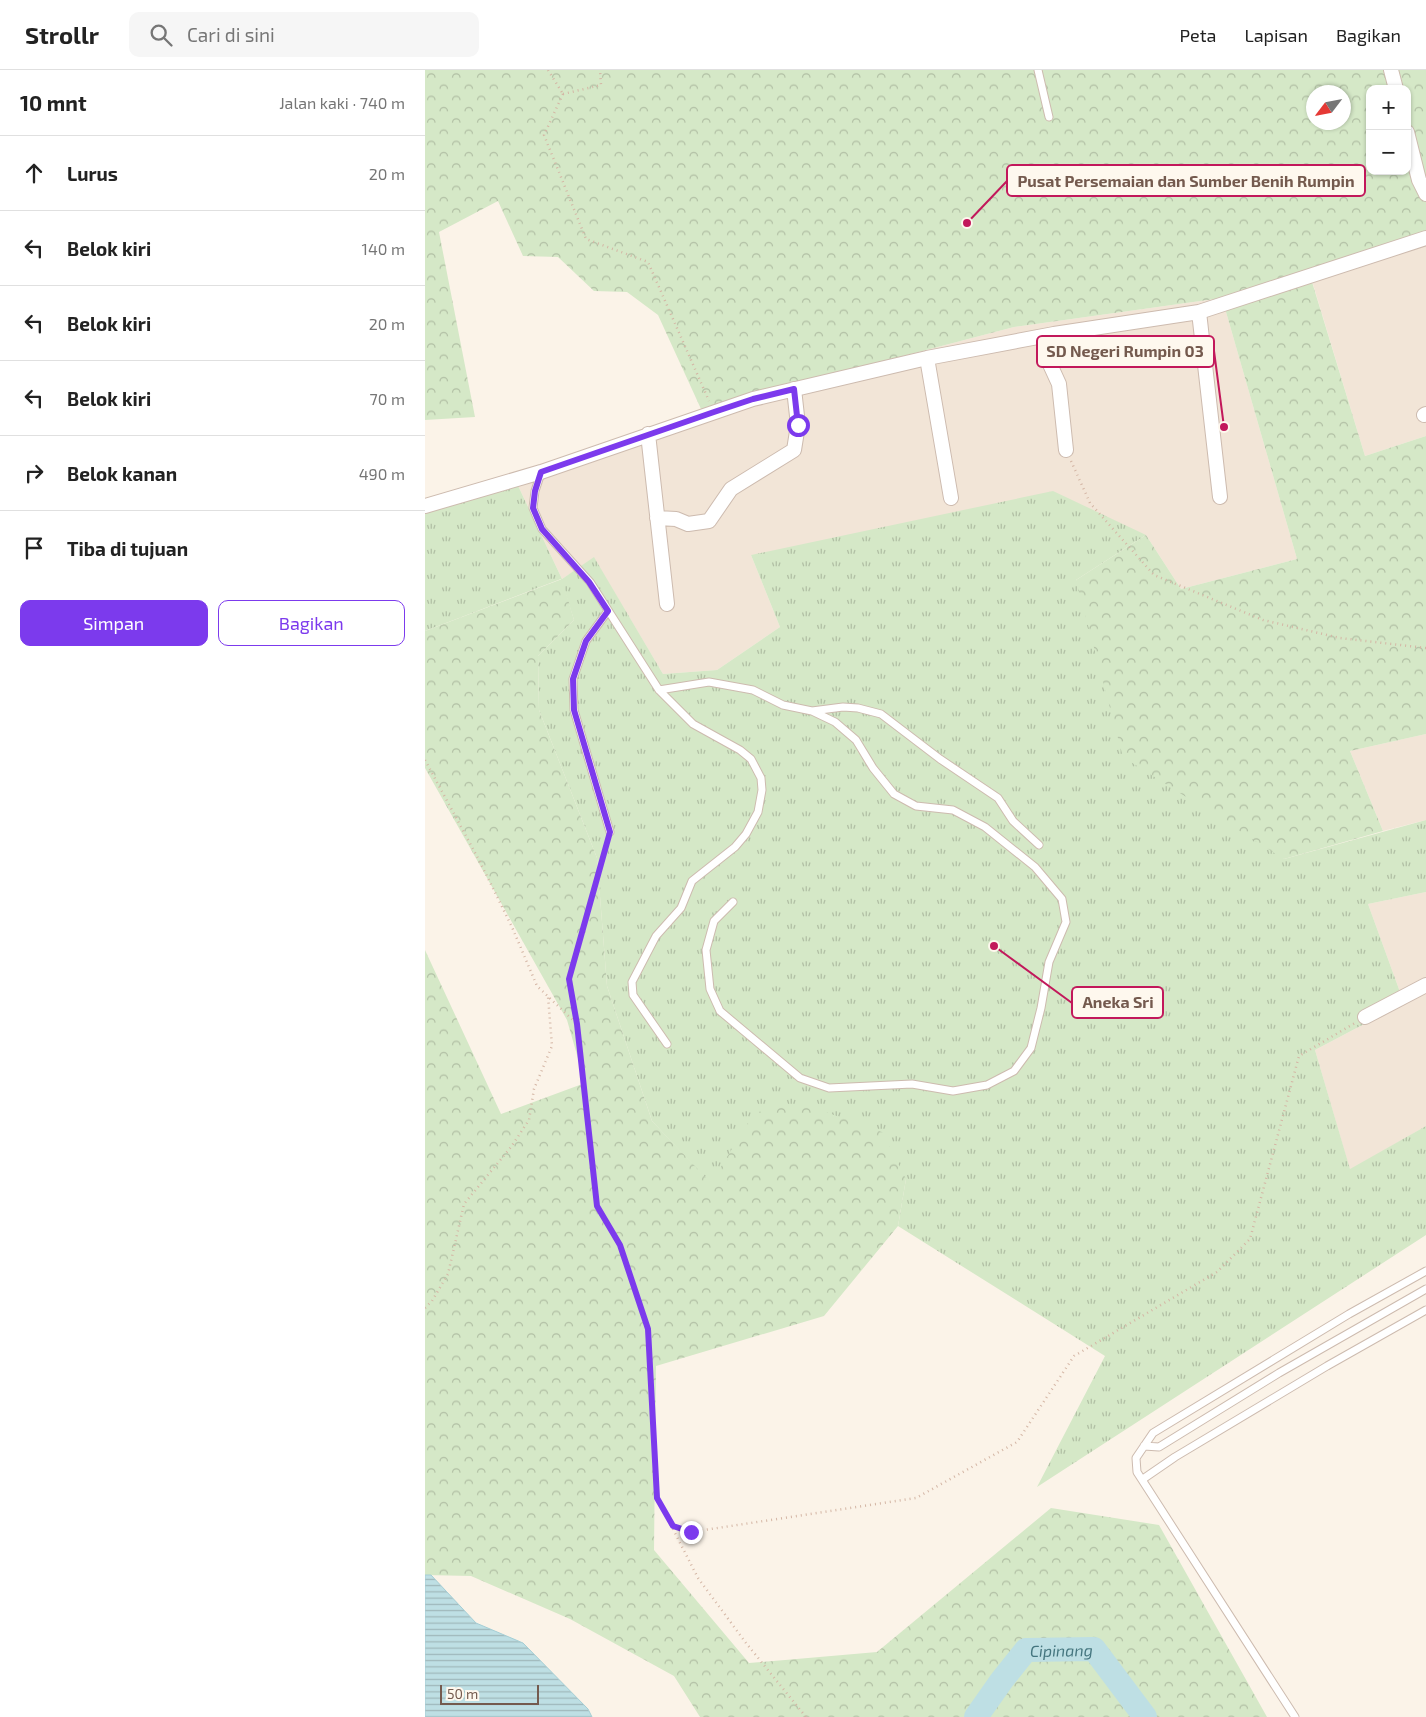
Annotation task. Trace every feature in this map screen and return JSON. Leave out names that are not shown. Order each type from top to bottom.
[{"type":"street","points":[[1391,70],[1395,85]]},
{"type":"street","points":[[1411,148],[1419,180],[1426,194]]},
{"type":"street","points":[[425,506],[541,472],[753,399],[927,358],[1054,334],[1199,312],[1426,238]]},
{"type":"street","points":[[1199,312],[1220,497]]},
{"type":"street","points":[[1054,334],[1048,360],[1059,384],[1065,450]]},
{"type":"street","points":[[927,358],[951,498]]},
{"type":"street","points":[[657,518],[676,519],[688,524],[709,521],[731,489],[794,450],[798,425],[794,389]]},
{"type":"street","points":[[648,434],[667,604]]},
{"type":"street","points":[[1365,1017],[1426,985]]},
{"type":"lane","points":[[1038,70],[1049,117]]},
{"type":"lane","points":[[541,472],[535,491],[533,508],[542,529],[589,582],[659,690],[693,724],[740,750],[751,760],[761,778],[762,790],[758,812],[746,834],[735,847],[692,881],[681,908],[656,936],[632,982],[633,995],[667,1044]]},
{"type":"lane","points":[[608,611],[586,641],[573,679],[574,710],[610,832]]},
{"type":"lane","points":[[659,690],[709,682],[753,690],[783,705],[812,710],[843,707],[858,708],[881,714],[940,759],[998,798],[1013,821],[1039,845]]},
{"type":"lane","points":[[733,902],[715,921],[706,950],[709,988],[720,1011],[800,1078],[829,1088],[912,1084],[953,1091],[987,1085],[1014,1071],[1031,1048],[1041,1008],[1049,962],[1066,922],[1063,899],[1035,867],[985,827],[953,810],[916,806],[894,794],[873,768],[856,740],[835,722],[812,710]]},
{"type":"lane","points":[[1295,1717],[1137,1472],[1135,1458],[1153,1433],[1349,1314],[1426,1271]]},
{"type":"lane","points":[[1144,1446],[1159,1447],[1279,1372],[1426,1289]]},
{"type":"lane","points":[[1143,1479],[1175,1457],[1310,1376],[1426,1310]]},
{"type":"path","points":[[548,70],[563,94]]},
{"type":"path","points":[[563,94],[601,85],[600,70]]},
{"type":"path","points":[[563,94],[544,135],[586,239],[648,262],[714,412]]},
{"type":"path","points":[[1065,450],[1090,503],[1153,575],[1263,620],[1339,638],[1426,648]]},
{"type":"path","points":[[425,760],[508,919],[537,986],[577,1024]]},
{"type":"path","points":[[610,832],[569,979],[577,1024],[597,1206],[620,1245],[648,1329],[657,1498],[698,1578],[746,1643],[806,1717]]},
{"type":"path","points":[[425,1308],[432,1301],[448,1274],[464,1204],[511,1147],[529,1120],[534,1089],[552,1046],[548,996]]},
{"type":"path","points":[[673,1526],[691,1532],[916,1498],[1017,1442],[1074,1356],[1217,1272],[1250,1239],[1299,1056],[1365,1017]]},
{"type":"shaded area","points":[[1426,244],[1426,436],[1365,456],[1309,271]]},
{"type":"shaded area","points":[[1222,298],[1297,559],[1181,589],[1146,535],[751,555],[780,627],[717,670],[663,674],[594,558],[562,579],[513,475],[701,409],[1014,327]]},
{"type":"shaded area","points":[[1426,734],[1426,820],[1383,831],[1350,751]]},
{"type":"shaded area","points":[[1426,892],[1426,1126],[1350,1170],[1315,1050],[1404,1003],[1368,904]]},
{"type":"green space","points":[[425,70],[1426,70],[1426,244],[1309,272],[1365,456],[1426,436],[1426,734],[1350,751],[1383,831],[1284,859],[1123,757],[1076,580],[1146,535],[1181,589],[1297,559],[1222,298],[1014,327],[701,409],[658,315],[627,292],[594,291],[558,257],[523,256],[498,201],[439,232],[475,417],[425,420]]},
{"type":"green space","points":[[513,475],[562,579],[594,557],[663,674],[717,670],[780,627],[751,555],[1053,491],[1146,535],[1076,580],[1284,859],[1426,820],[1426,892],[1368,904],[1404,1003],[1315,1050],[1350,1169],[1426,1126],[1426,1235],[1037,1487],[1105,1356],[898,1226],[906,1179],[711,1184],[652,1121],[607,986],[597,858],[539,710],[538,656],[574,620],[561,579],[425,631],[425,509]]},
{"type":"green space","points":[[562,579],[574,620],[538,656],[539,710],[597,858],[607,986],[652,1121],[711,1183],[754,1113],[800,1103],[882,1132],[906,1179],[898,1226],[824,1316],[656,1366],[654,1550],[749,1663],[877,1652],[1051,1508],[1159,1525],[1267,1717],[700,1717],[674,1676],[570,1619],[471,1576],[425,1575],[425,950],[501,1114],[585,1083],[567,1020],[425,768],[425,631]]},
{"type":"water","points":[[425,1575],[431,1575],[476,1623],[523,1643],[588,1709],[592,1717],[425,1717]]},
{"type":"waterway","name":"Cipinang","points":[[976,1717],[1026,1650],[1094,1649],[1145,1717]]},
{"type":"place","name":"Pusat Persemaian dan Sumber Benih Rumpin","points":[[967,223]]},
{"type":"place","name":"SD Negeri Rumpin 03","points":[[1224,427]]},
{"type":"place","name":"Aneka Sri","points":[[994,946]]},
{"type":"route","points":[[691,1532],[673,1526],[657,1498],[648,1329],[620,1245],[597,1206],[577,1024],[569,979],[610,832],[574,710],[573,679],[586,641],[608,611],[589,582],[542,529],[533,508],[535,491],[541,472],[753,399],[794,389],[798,425]]}]
